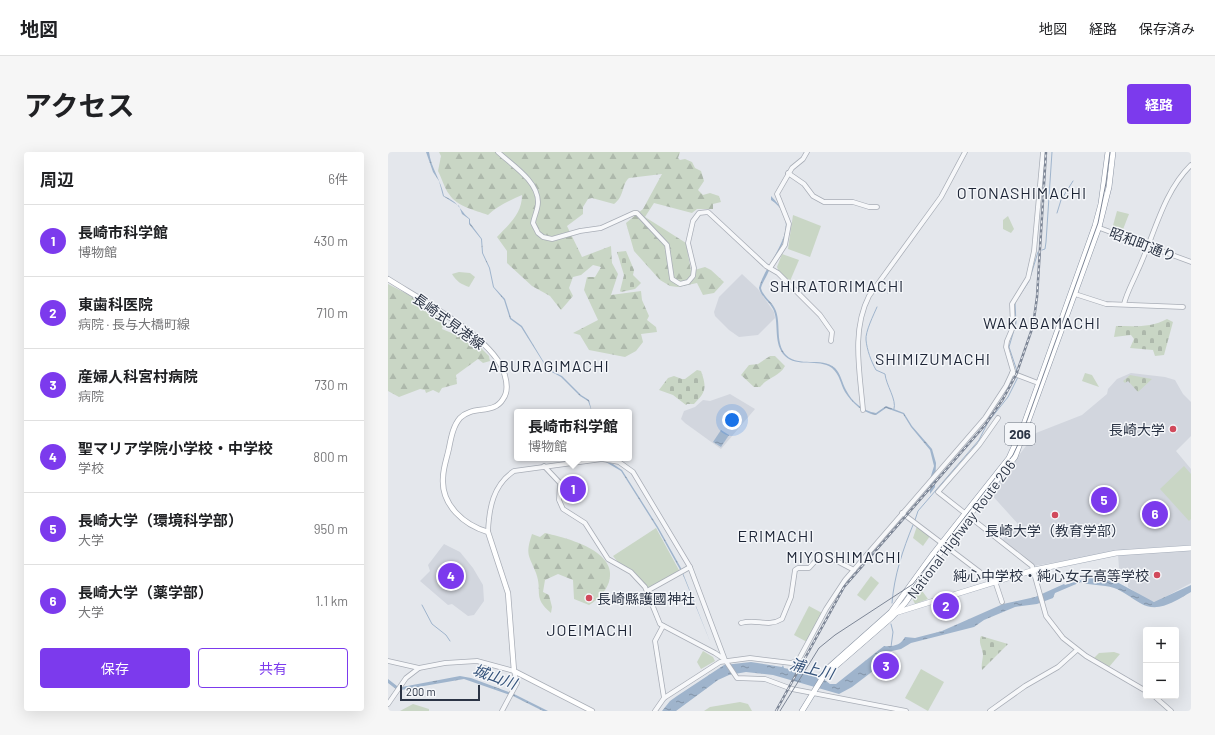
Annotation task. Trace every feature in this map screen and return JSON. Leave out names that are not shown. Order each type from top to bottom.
[{"type":"main road","name":"National Highway Route 206","points":[[1097,226],[1104,189],[1108,152]]},
{"type":"main road","name":"National Highway Route 206","points":[[893,612],[967,515],[1008,467],[1019,450],[1097,226],[1109,187],[1113,152]]},
{"type":"main road","name":"長崎式見港線","points":[[388,279],[473,335],[494,355],[505,374],[506,393],[503,400],[494,407],[472,410],[460,418],[455,426],[443,478],[444,490],[452,508],[464,520],[488,532]]},
{"type":"main road","name":"National Highway Route 206","points":[[967,515],[1012,452],[1073,294]]},
{"type":"main road","points":[[488,532],[508,593],[514,671],[592,711]]},
{"type":"main road","name":"National Highway Route 206","points":[[798,711],[822,676],[905,603],[944,544]]},
{"type":"main road","points":[[893,612],[912,609],[994,581],[1034,570],[1116,553],[1191,548]]},
{"type":"main road","points":[[905,603],[912,609]]},
{"type":"main road","name":"National Highway Route 206","points":[[802,711],[813,690]]},
{"type":"street","points":[[498,152],[533,185],[536,193],[538,208],[533,223],[538,233],[543,237],[552,239],[580,231],[601,228],[637,213],[649,228],[663,239],[669,251],[672,279],[676,283],[684,284],[691,280],[694,272],[688,243],[691,227],[694,217],[704,212],[712,215],[820,315],[830,328],[831,341]]},
{"type":"street","points":[[770,268],[785,244],[788,218],[777,194],[788,173],[806,156],[807,152]]},
{"type":"street","points":[[863,410],[858,336],[864,308],[869,296],[941,197],[965,152]]},
{"type":"street","points":[[655,711],[664,698],[702,672],[726,662],[755,658],[791,663],[798,661],[835,595],[854,570],[902,512],[985,418],[1004,391],[1012,373],[1012,366],[1006,347],[1013,327],[1012,304],[1028,278],[1034,251],[1043,152]]},
{"type":"street","points":[[1124,304],[1129,288],[1171,193],[1191,165]]},
{"type":"street","points":[[788,173],[804,184],[813,196],[824,202],[853,202],[869,207],[878,207]]},
{"type":"street","name":"昭和町通り","points":[[1097,226],[1190,261]]},
{"type":"street","points":[[1190,261],[1191,256]]},
{"type":"street","points":[[1073,294],[1098,303],[1183,307]]},
{"type":"street","points":[[1012,373],[1038,383]]},
{"type":"street","points":[[998,418],[979,445],[938,492],[1028,562],[1034,570],[1042,603],[1051,625],[1077,650],[1143,689]]},
{"type":"street","points":[[488,532],[491,501],[507,475],[519,469],[585,461]]},
{"type":"street","points":[[615,461],[623,464],[633,472],[690,567],[726,662],[736,678],[765,679],[792,689],[813,690],[906,711]]},
{"type":"street","points":[[544,466],[560,483],[559,500],[563,508],[585,524],[608,559],[631,572],[647,591],[660,624],[715,653],[726,662]]},
{"type":"street","points":[[902,512],[994,581],[1002,602]]},
{"type":"street","points":[[741,623],[748,620],[771,624],[782,619],[791,597],[795,570],[798,568],[809,568],[820,556],[833,559],[854,570]]},
{"type":"street","points":[[647,591],[690,567]]},
{"type":"street","points":[[663,626],[655,641],[664,698]]},
{"type":"street","points":[[990,711],[1025,686],[1058,667],[1077,650]]},
{"type":"street","points":[[388,661],[419,668],[445,663],[475,661],[514,671],[517,683]]},
{"type":"street","points":[[388,704],[406,678],[419,668]]},
{"type":"street","points":[[502,711],[521,675]]},
{"type":"street","points":[[1157,699],[1171,711]]},
{"type":"shaded area","points":[[742,274],[758,289],[774,312],[775,318],[758,335],[739,337],[729,330],[715,316],[714,312],[719,297]]},
{"type":"shaded area","points":[[1131,373],[1165,377],[1175,380],[1183,394],[1191,402],[1191,436],[1176,451],[1191,469],[1191,545],[1134,549],[1034,566],[1002,540],[1018,524],[990,493],[1036,433],[1082,415],[1107,394],[1108,389],[1117,379]]},
{"type":"shaded area","points":[[730,394],[755,409],[721,449],[681,419],[684,411],[695,407],[703,400],[710,401]]},
{"type":"shaded area","points":[[444,544],[460,552],[473,568],[483,585],[484,601],[474,615],[468,616],[452,604],[448,605],[420,581],[430,571],[428,565]]},
{"type":"shaded area","name":"純心中学校・純心女子高等学校","points":[[1191,549],[1191,583],[1156,602],[1146,600],[1128,587],[1128,582],[1119,568],[1118,555]]},
{"type":"green space","points":[[439,152],[680,152],[678,158],[680,160],[685,159],[692,162],[695,168],[701,171],[704,181],[698,190],[703,195],[710,193],[719,196],[721,202],[713,204],[713,209],[697,209],[692,213],[654,203],[645,217],[686,243],[691,271],[705,267],[711,270],[724,282],[714,293],[703,295],[697,283],[678,287],[670,286],[660,280],[634,251],[626,223],[643,209],[662,174],[629,178],[620,198],[614,204],[592,198],[588,199],[583,207],[583,214],[567,226],[582,257],[611,246],[612,263],[618,274],[611,295],[641,291],[642,300],[649,316],[647,320],[656,327],[657,332],[641,334],[643,342],[636,351],[625,357],[589,350],[580,335],[573,333],[598,320],[584,290],[587,277],[595,277],[601,267],[593,265],[581,275],[573,277],[569,288],[573,296],[561,310],[550,296],[532,286],[507,263],[507,251],[497,237],[514,218],[520,208],[522,195],[500,206],[488,215],[461,205],[452,198],[438,171],[441,156]]},
{"type":"green space","points":[[1117,211],[1129,214],[1122,232],[1112,229]]},
{"type":"green space","points":[[793,215],[821,226],[810,257],[788,249]]},
{"type":"green space","points":[[1008,216],[1014,229],[1011,233],[1003,229],[1003,220]]},
{"type":"green space","points":[[626,251],[634,270],[633,275],[641,283],[635,289],[621,292],[624,275],[617,252]]},
{"type":"green space","points":[[782,254],[799,260],[790,281],[779,272],[777,267]]},
{"type":"green space","points":[[459,272],[470,273],[475,277],[469,287],[459,282],[452,274]]},
{"type":"green space","points":[[388,284],[411,296],[431,313],[445,319],[442,329],[459,336],[466,333],[489,356],[490,361],[483,363],[478,359],[456,375],[457,384],[442,388],[439,393],[433,390],[426,393],[425,390],[420,389],[399,397],[388,391]]},
{"type":"green space","points":[[1167,319],[1173,322],[1164,355],[1155,356],[1153,350],[1130,348],[1134,339],[1131,335],[1114,337],[1116,326],[1149,325]]},
{"type":"green space","points":[[770,356],[775,356],[785,366],[783,370],[766,381],[760,387],[754,387],[741,375],[749,365],[758,364]]},
{"type":"green space","points":[[697,370],[701,371],[705,386],[703,393],[694,404],[686,405],[673,395],[659,390],[668,378],[674,376],[685,379]]},
{"type":"green space","points":[[1085,373],[1092,375],[1099,387],[1082,381]]},
{"type":"green space","points":[[1130,375],[1152,379],[1138,392],[1128,381],[1125,383],[1123,381]]},
{"type":"green space","points":[[1184,466],[1191,474],[1191,519],[1189,521],[1160,489]]},
{"type":"green space","points":[[917,526],[930,536],[923,546],[913,538]]},
{"type":"green space","points":[[656,528],[680,572],[648,590],[613,556]]},
{"type":"green space","points":[[545,533],[566,538],[589,548],[599,554],[606,562],[610,571],[608,585],[604,592],[589,605],[574,599],[573,580],[558,574],[545,580],[543,592],[549,595],[552,607],[551,613],[542,603],[539,594],[538,580],[528,551],[532,534],[540,537]]},
{"type":"green space","points":[[871,576],[879,583],[865,601],[857,595]]},
{"type":"green space","points":[[920,588],[928,599],[915,604],[912,598]]},
{"type":"green space","points":[[809,606],[822,613],[807,642],[794,635]]},
{"type":"green space","points":[[981,636],[1008,644],[982,670],[983,654],[980,642]]},
{"type":"green space","points":[[703,651],[713,657],[715,661],[701,669],[697,662]]},
{"type":"green space","points":[[1114,652],[1120,654],[1109,667],[1094,658],[1099,653]]},
{"type":"green space","points":[[921,669],[944,682],[928,711],[905,698]]},
{"type":"green space","points":[[740,702],[748,704],[752,711],[704,711],[710,707]]},
{"type":"green space","points":[[413,704],[429,709],[429,711],[400,711]]},
{"type":"water","points":[[426,152],[429,152],[430,158],[441,185],[444,196],[457,205],[443,196],[439,181],[433,172]]},
{"type":"water","points":[[771,196],[780,207],[785,220],[781,210],[771,200]]},
{"type":"water","points":[[460,208],[470,219],[470,223],[482,239],[483,253],[490,268],[494,287],[505,299],[511,318],[522,326],[548,369],[562,376],[581,395],[589,400],[591,409],[588,401],[580,396],[561,377],[548,370],[521,327],[510,319],[504,300],[493,287],[489,268],[482,253],[481,239],[469,224],[469,219],[462,214]]},
{"type":"water","points":[[786,222],[785,236],[782,246],[761,288],[776,311],[780,345],[786,355],[791,359],[804,362],[823,363],[835,368],[851,398],[858,405],[867,410],[876,413],[886,406],[904,413],[912,426],[932,449],[936,463],[935,487],[930,494],[930,479],[934,466],[930,450],[911,427],[903,414],[886,408],[876,415],[867,412],[854,404],[843,389],[837,373],[832,368],[820,364],[795,362],[790,360],[781,351],[774,311],[759,288],[763,277],[781,243],[785,232]]},
{"type":"water","points":[[721,430],[729,435],[721,447],[713,442]]},
{"type":"water","points":[[604,461],[613,464],[622,470],[658,527],[681,568],[711,644],[683,575],[657,528],[621,471]]},
{"type":"water","points":[[1096,576],[1115,581],[1154,602],[1191,585],[1191,592],[1166,605],[1153,607],[1140,603],[1114,588],[1081,582],[1055,593],[1053,598],[1037,604],[1015,607],[984,620],[974,627],[911,643],[901,649],[886,653],[873,671],[852,687],[839,694],[773,675],[746,672],[729,675],[718,680],[676,711],[662,711],[670,701],[724,665],[751,662],[782,667],[783,665],[784,668],[818,675],[830,684],[836,684],[884,646],[896,645],[905,637],[915,638],[942,631],[1003,604],[1035,597],[1064,584],[1065,585],[1084,579],[1084,577]]},
{"type":"water","points":[[460,676],[471,678],[514,694],[548,711],[543,711],[513,696],[464,679],[401,690],[396,689],[388,683],[388,679],[397,686],[402,687]]},
{"type":"waterway","points":[[1042,250],[1045,249],[1046,242],[1052,152]]},
{"type":"waterway","points":[[1057,213],[1061,200],[1073,181]]},
{"type":"waterway","points":[[1030,278],[1038,252]]},
{"type":"waterway","points":[[888,293],[899,281]]},
{"type":"waterway","points":[[1018,298],[1029,281]]},
{"type":"waterway","points":[[1015,303],[1016,323],[1009,347],[1018,374]]},
{"type":"waterway","points":[[877,307],[867,332],[867,344],[872,363],[876,370],[885,374],[893,397],[895,405],[894,409]]},
{"type":"waterway","points":[[915,520],[918,511],[979,440],[988,422],[1008,397],[1018,377]]},
{"type":"waterway","points":[[892,603],[900,563],[913,525]]},
{"type":"waterway","points":[[422,605],[432,624],[446,635],[450,641]]},
{"type":"waterway","points":[[891,624],[893,632],[891,647]]},
{"type":"tram line","points":[[780,711],[819,648],[835,635],[913,584],[1013,455],[1020,440],[1098,223],[1106,183],[1110,152]]},
{"type":"railway","points":[[776,711],[844,587],[985,425],[1003,399],[1016,375],[1033,326],[1037,297],[1046,152]]},
{"type":"place","name":"長崎大学","points":[[1173,429]]},
{"type":"place","name":"長崎市科学館","points":[[573,489]]},
{"type":"place","name":"長崎大学（環境科学部）","points":[[1104,500]]},
{"type":"place","name":"長崎大学（薬学部）","points":[[1155,514]]},
{"type":"place","name":"長崎大学（教育学部）","points":[[1055,515]]},
{"type":"place","name":"純心中学校・純心女子高等学校","points":[[1157,575]]},
{"type":"place","name":"聖マリア学院小学校・中学校","points":[[451,576]]},
{"type":"place","name":"長崎縣護國神社","points":[[589,598]]},
{"type":"place","name":"東歯科医院","points":[[946,606]]},
{"type":"place","name":"産婦人科宮村病院","points":[[886,666]]},
{"type":"district","name":"OTONASHIMACHI","points":[[1022,192]]},
{"type":"district","name":"SHIRATORIMACHI","points":[[837,285]]},
{"type":"district","name":"WAKABAMACHI","points":[[1042,322]]},
{"type":"district","name":"SHIMIZUMACHI","points":[[933,358]]},
{"type":"district","name":"ABURAGIMACHI","points":[[549,365]]},
{"type":"district","name":"ERIMACHI","points":[[776,535]]},
{"type":"district","name":"MIYOSHIMACHI","points":[[844,556]]},
{"type":"district","name":"JOEIMACHI","points":[[590,629]]},
{"type":"water label","name":"浦上川","points":[[812,668]]},
{"type":"water label","name":"城山川","points":[[495,676]]}]
